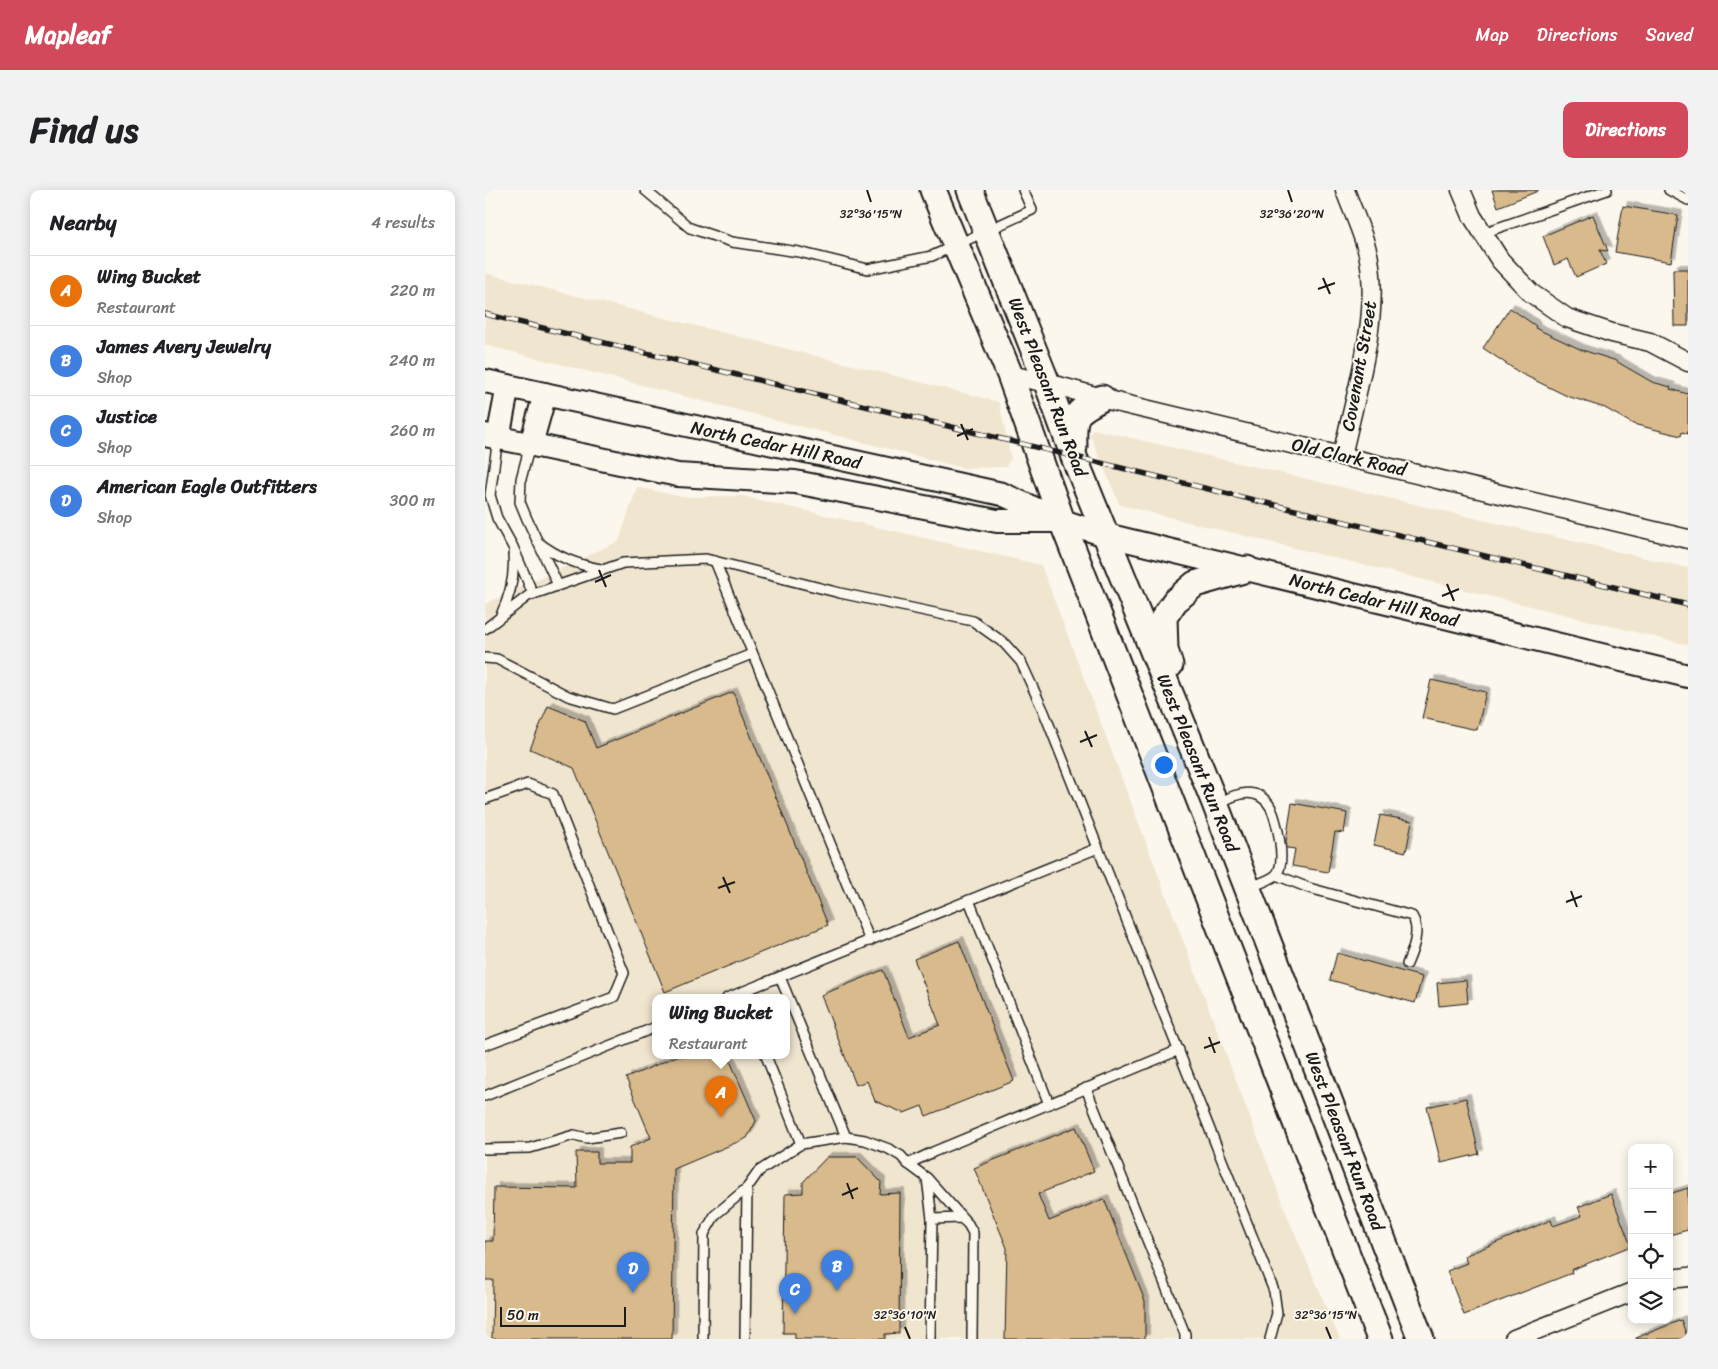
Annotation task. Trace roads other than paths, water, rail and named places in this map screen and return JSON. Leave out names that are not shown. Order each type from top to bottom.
[{"type":"main road","name":"West Pleasant Run Road","points":[[933,190],[1010,376],[1062,521],[1380,1339]]},
{"type":"main road","name":"West Pleasant Run Road","points":[[970,190],[1047,383],[1074,457],[1215,803],[1421,1339]]},
{"type":"main road","points":[[1074,457],[1073,423],[1080,409],[1102,398]]},
{"type":"main road","points":[[1215,803],[1165,650],[1164,617],[1175,601],[1195,584],[1247,569]]},
{"type":"street","points":[[1461,190],[1472,216],[1500,260],[1531,292],[1567,318],[1612,333],[1650,342],[1688,362]]},
{"type":"street","name":"Covenant Street","points":[[1342,456],[1371,317],[1372,292],[1369,257],[1349,192]]},
{"type":"street","name":"Old Clark Road","points":[[1010,376],[1047,383],[1102,398],[1688,539]]},
{"type":"street","name":"North Cedar Hill Road","points":[[485,381],[1002,494],[1062,521],[1107,536],[1688,676]]},
{"type":"street","points":[[492,436],[508,386]]},
{"type":"street","points":[[531,444],[545,394]]},
{"type":"street","name":"North Cedar Hill Road","points":[[492,436],[678,475],[795,482],[997,521],[1062,521]]},
{"type":"street","points":[[1673,1279],[1688,1277]]},
{"type":"street","points":[[1515,1339],[1628,1294]]},
{"type":"lane","points":[[645,190],[690,228],[732,242],[799,252],[868,269],[932,256],[1031,210],[1023,190]]},
{"type":"lane","points":[[1483,233],[1607,190]]},
{"type":"lane","points":[[1669,190],[1688,200]]},
{"type":"lane","points":[[492,436],[490,496],[497,518],[513,548],[533,594]]},
{"type":"lane","points":[[531,444],[521,479],[520,502],[558,585]]},
{"type":"lane","points":[[537,540],[549,550],[577,564],[604,569]]},
{"type":"lane","points":[[500,617],[506,605],[513,580],[513,548]]},
{"type":"lane","points":[[485,629],[527,596],[604,569],[623,563],[706,559],[840,593],[973,621],[1004,643],[1021,662],[1044,712],[1274,1291],[1277,1313],[1270,1339]]},
{"type":"lane","points":[[715,561],[870,940]]},
{"type":"lane","points":[[485,658],[497,659],[568,696],[613,709],[752,654]]},
{"type":"lane","points":[[485,799],[529,784],[553,794],[624,973],[614,997],[485,1045]]},
{"type":"lane","points":[[1215,803],[1233,795],[1254,794],[1264,799],[1271,807],[1281,848],[1282,864],[1276,875],[1248,888]]},
{"type":"lane","points":[[745,994],[780,977],[1099,848]]},
{"type":"lane","points":[[1276,875],[1309,888],[1412,916],[1416,922],[1414,948],[1407,964]]},
{"type":"lane","points":[[969,900],[1049,1104]]},
{"type":"lane","points":[[780,977],[787,994]]},
{"type":"lane","points":[[790,1001],[846,1137]]},
{"type":"lane","points":[[485,1096],[652,1029]]},
{"type":"lane","points":[[908,1164],[1179,1050]]},
{"type":"lane","points":[[766,1059],[801,1144]]},
{"type":"lane","points":[[1086,1088],[1185,1339]]},
{"type":"lane","points":[[485,1149],[529,1148],[574,1135],[587,1138],[621,1133]]},
{"type":"lane","points":[[703,1339],[704,1234],[715,1215],[747,1188],[759,1171],[801,1144],[846,1137],[865,1140],[889,1149],[901,1156],[908,1164],[927,1178],[968,1224],[973,1233],[972,1339]]},
{"type":"lane","points":[[927,1178],[932,1219],[931,1339]]},
{"type":"lane","points":[[745,1339],[747,1188]]},
{"type":"lane","points":[[932,1219],[961,1218],[968,1224]]},
{"type":"railway","points":[[485,314],[1688,605]]},
{"type":"place","name":"Wing Bucket","points":[[721,1117]]},
{"type":"place","name":"James Avery Jewelry","points":[[837,1291]]},
{"type":"place","name":"American Eagle Outfitters","points":[[633,1293]]},
{"type":"place","name":"Justice","points":[[795,1314]]}]
